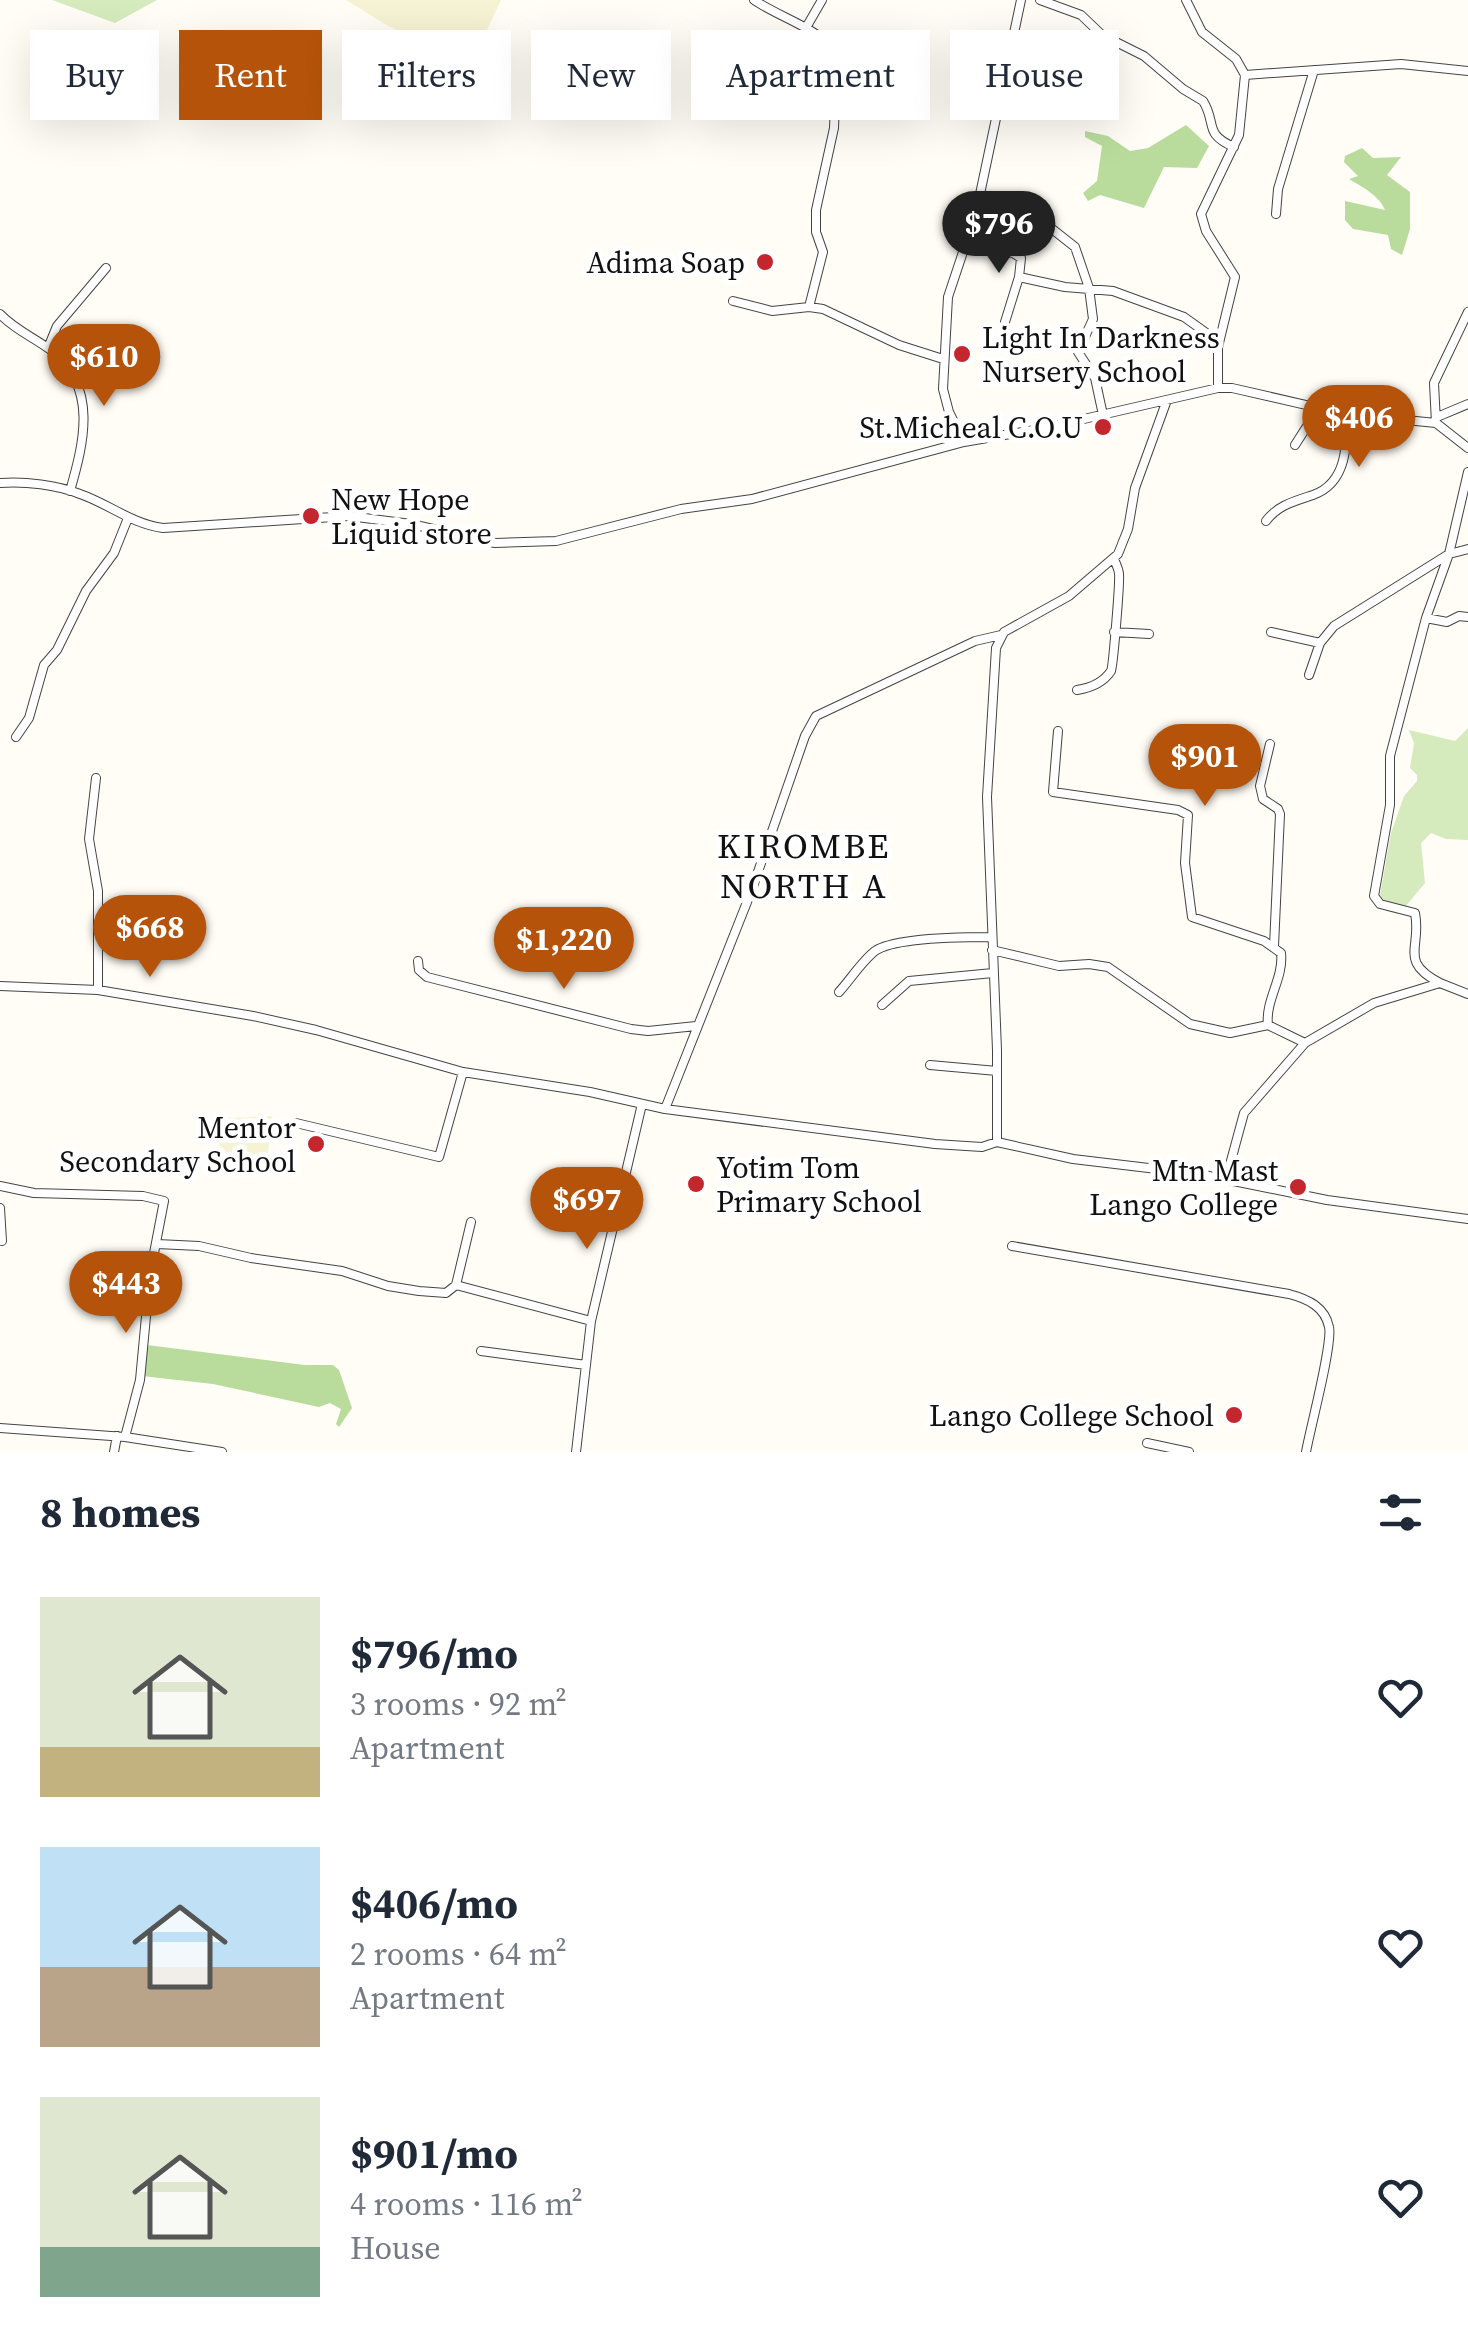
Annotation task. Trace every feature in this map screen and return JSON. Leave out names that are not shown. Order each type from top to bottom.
[{"type":"street","points":[[754,0],[786,20],[808,26],[834,49],[838,60],[834,128],[816,210],[816,232],[823,252],[809,307]]},
{"type":"street","points":[[808,26],[822,0]]},
{"type":"street","points":[[964,442],[945,400],[943,360],[950,284],[976,213],[1021,0]]},
{"type":"street","points":[[1040,0],[1082,16],[1102,35],[1144,56],[1203,101],[1212,132],[1234,148]]},
{"type":"street","points":[[1186,0],[1202,32],[1236,59],[1245,75],[1242,125],[1201,214],[1206,231],[1235,277],[1219,342],[1218,388]]},
{"type":"street","points":[[1245,75],[1416,64],[1468,71]]},
{"type":"street","points":[[1276,214],[1278,189],[1314,70]]},
{"type":"street","points":[[1042,221],[1076,247],[1089,288],[1093,319],[1078,352],[1095,378],[1103,415]]},
{"type":"street","points":[[966,244],[1018,256],[1021,263],[1005,322]]},
{"type":"street","points":[[48,348],[57,326],[106,268]]},
{"type":"street","points":[[1018,277],[1104,289],[1184,317],[1219,342]]},
{"type":"street","points":[[732,300],[772,310],[809,307],[835,314],[899,345],[943,360]]},
{"type":"street","points":[[1468,312],[1434,383],[1436,420],[1468,448]]},
{"type":"street","points":[[0,314],[48,348],[75,377],[85,406],[78,464],[70,491]]},
{"type":"street","points":[[0,483],[70,491],[153,527],[185,529],[311,516],[349,516],[411,524],[495,543],[533,544],[556,542],[680,509],[752,499],[964,442],[1218,388],[1346,414],[1436,420],[1468,404]]},
{"type":"street","points":[[665,1109],[816,716],[975,642],[1000,635],[1069,596],[1114,559],[1125,539],[1136,488],[1167,400]]},
{"type":"street","points":[[1295,445],[1318,409]]},
{"type":"street","points":[[1266,521],[1286,504],[1333,483],[1347,446],[1346,414]]},
{"type":"street","points":[[1468,472],[1449,554],[1426,618],[1390,756],[1390,805],[1374,896],[1380,904],[1415,913],[1414,962],[1424,974],[1468,994]]},
{"type":"street","points":[[16,736],[30,718],[44,665],[57,650],[86,590],[110,560],[128,518]]},
{"type":"street","points":[[1309,675],[1320,642],[1344,617],[1449,554],[1468,549]]},
{"type":"street","points":[[1076,690],[1092,687],[1109,674],[1116,659],[1114,632],[1120,578],[1114,559]]},
{"type":"street","points":[[1426,618],[1447,622],[1460,616],[1468,618]]},
{"type":"street","points":[[1114,632],[1149,634]]},
{"type":"street","points":[[1271,632],[1320,642]]},
{"type":"street","points":[[997,1142],[987,770],[993,666],[1000,635]]},
{"type":"street","points":[[1058,730],[1051,791],[1186,812],[1192,917],[1274,946]]},
{"type":"street","points":[[1268,1025],[1282,959],[1274,946],[1280,814],[1263,799],[1260,786],[1270,744]]},
{"type":"street","points":[[96,778],[89,839],[98,891],[98,990]]},
{"type":"street","points":[[839,992],[870,955],[884,946],[941,938],[991,937]]},
{"type":"street","points":[[992,950],[1059,966],[1108,967],[1143,988],[1180,1018],[1203,1028],[1240,1032],[1268,1025],[1306,1043]]},
{"type":"street","points":[[418,961],[427,976],[631,1029],[696,1026]]},
{"type":"street","points":[[882,1005],[909,980],[993,973]]},
{"type":"street","points":[[1226,1180],[1248,1108],[1306,1043],[1361,1007],[1440,983]]},
{"type":"street","points":[[0,986],[98,990],[295,1024],[463,1072],[665,1109],[935,1144],[982,1147],[997,1142],[1073,1159],[1226,1180],[1327,1200],[1468,1218]]},
{"type":"street","points":[[930,1064],[997,1071]]},
{"type":"street","points":[[296,1123],[439,1157],[463,1072]]},
{"type":"street","points":[[576,1452],[592,1321],[642,1104]]},
{"type":"street","points":[[0,1186],[34,1193],[162,1200],[140,1380],[114,1452]]},
{"type":"street","points":[[0,1208],[2,1241]]},
{"type":"street","points":[[157,1244],[199,1246],[342,1271],[388,1286],[446,1293],[456,1286],[471,1222]]},
{"type":"street","points":[[1012,1246],[1289,1294],[1316,1305],[1330,1334],[1306,1452]]},
{"type":"street","points":[[456,1286],[592,1321]]},
{"type":"street","points":[[481,1352],[586,1365]]},
{"type":"street","points":[[0,1428],[121,1436],[222,1452]]},
{"type":"street","points":[[1147,1444],[1189,1452]]},
{"type":"shaded area","points":[[346,0],[501,0],[487,30],[397,30]]},
{"type":"shaded area","points":[[272,1116],[268,1154],[219,1155],[222,1118]]},
{"type":"green space","points":[[52,0],[157,0],[115,23]]},
{"type":"green space","points":[[1186,125],[1209,146],[1197,168],[1164,167],[1144,208],[1100,195],[1088,201],[1083,193],[1097,181],[1102,146],[1085,137],[1085,131],[1108,136],[1130,151],[1148,148]]},
{"type":"green space","points":[[1362,148],[1373,158],[1401,157],[1387,175],[1410,192],[1410,229],[1402,255],[1391,249],[1388,235],[1353,229],[1345,220],[1345,201],[1385,210],[1374,196],[1349,179],[1358,176],[1344,162],[1345,156]]},
{"type":"green space","points":[[1468,728],[1468,840],[1446,839],[1431,833],[1421,843],[1425,883],[1399,914],[1386,911],[1380,895],[1391,833],[1404,796],[1417,781],[1410,768],[1414,743],[1409,730],[1455,741]]},
{"type":"green space","points":[[147,1345],[333,1365],[339,1370],[352,1408],[339,1427],[336,1424],[341,1409],[330,1403],[319,1407],[213,1384],[142,1376]]},
{"type":"place","name":"Adima Soap","points":[[765,262]]},
{"type":"place","name":"Light In Darkness Nursery School","points":[[962,354]]},
{"type":"place","name":"St.Micheal C.O.U","points":[[1103,427]]},
{"type":"place","name":"New Hope Liquid store","points":[[311,516]]},
{"type":"place","name":"Mentor Secondary School","points":[[316,1144]]},
{"type":"place","name":"Yotim Tom Primary School","points":[[696,1184]]},
{"type":"place","name":"Mtn Mast Lango College","points":[[1298,1187]]},
{"type":"place","name":"Lango College School","points":[[1234,1415]]},
{"type":"district","name":"KIROMBE NORTH A","points":[[804,866]]}]
